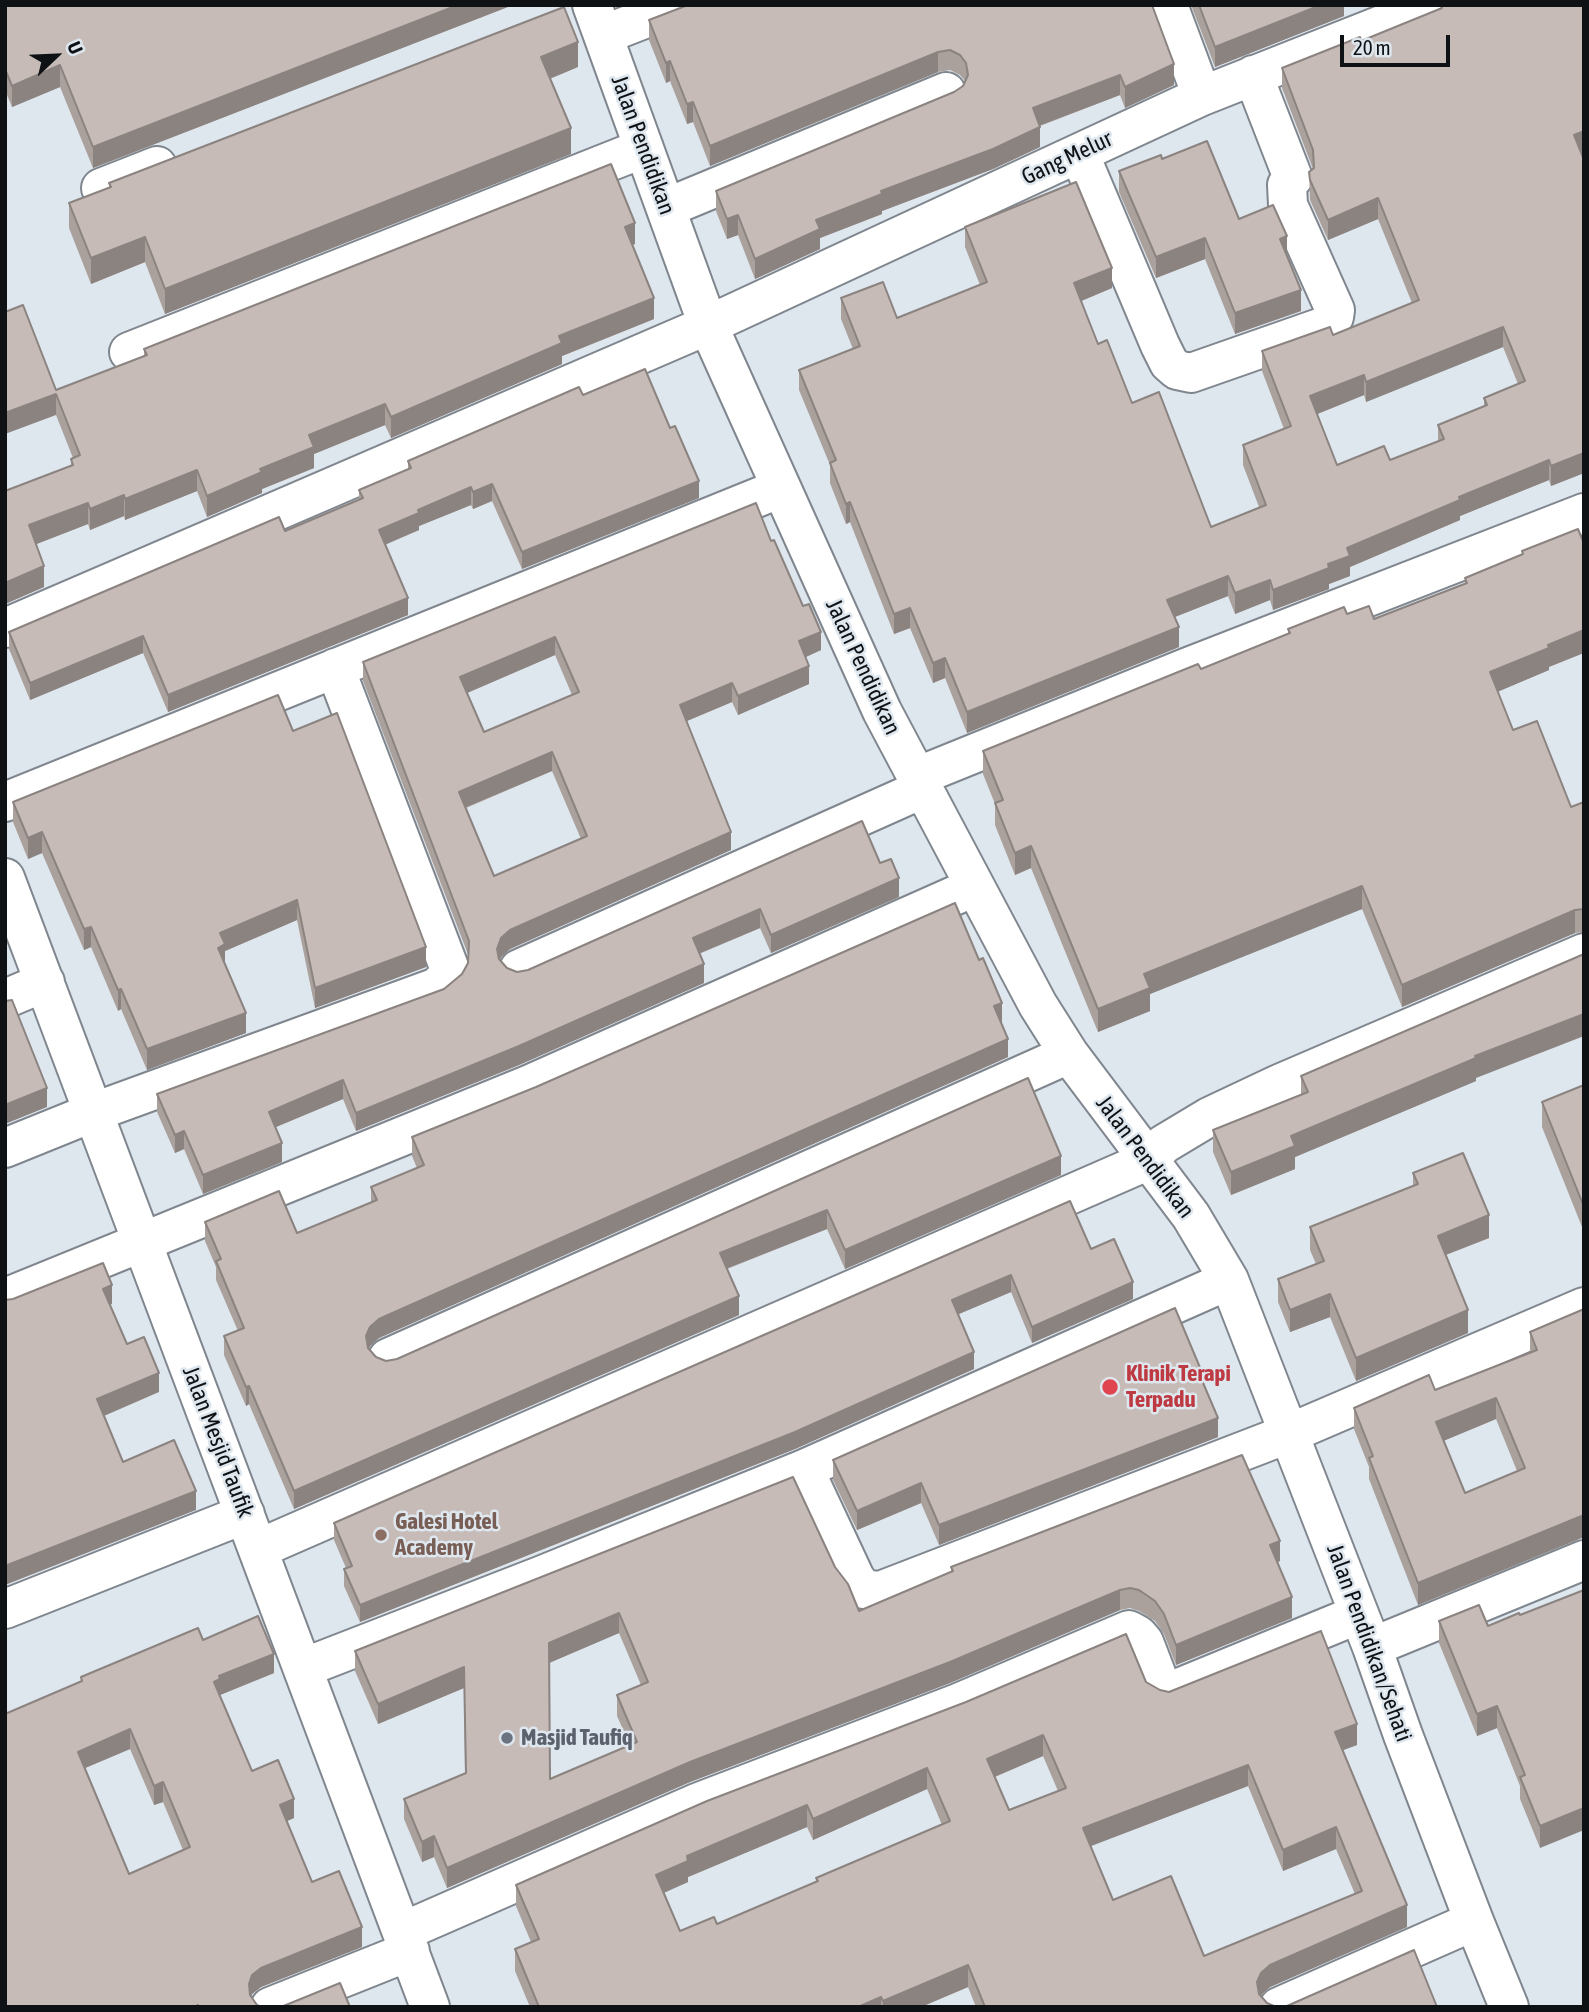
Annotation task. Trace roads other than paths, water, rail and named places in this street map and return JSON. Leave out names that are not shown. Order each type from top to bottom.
[{"type":"street","points":[[582,14],[680,5]]},
{"type":"street","points":[[1168,5],[1202,96]]},
{"type":"street","name":"Gang Melur","points":[[5,628],[708,324],[1202,96],[1432,5]]},
{"type":"street","name":"Jalan Pendidikan","points":[[582,14],[644,148],[708,324],[882,711],[1038,1005],[1069,1054],[1191,1216],[1229,1279]]},
{"type":"street","points":[[1079,153],[1160,345],[1169,363],[1177,370],[1191,373],[1328,325],[1334,317],[1332,300],[1288,205],[1287,186],[1293,178],[1253,75]]},
{"type":"street","points":[[666,208],[946,92]]},
{"type":"street","points":[[129,352],[644,148]]},
{"type":"street","points":[[102,188],[191,153]]},
{"type":"street","points":[[5,802],[781,488]]},
{"type":"street","points":[[519,969],[919,783],[1188,667],[1584,513]]},
{"type":"street","points":[[5,1148],[94,1112],[437,987],[447,977],[449,967],[335,668]]},
{"type":"street","name":"Jalan Mesjid Taufik","points":[[5,878],[430,2007]]},
{"type":"street","points":[[5,1298],[528,1085],[974,887]]},
{"type":"street","points":[[5,1609],[251,1531],[1147,1160],[1164,1144],[1209,1117],[1279,1084],[1584,953]]},
{"type":"street","points":[[5,999],[45,982]]},
{"type":"street","points":[[388,1358],[1069,1054]]},
{"type":"street","points":[[303,1668],[804,1469],[1229,1279]]},
{"type":"street","name":"Jalan Pendidikan/Sehati","points":[[1229,1279],[1509,2007]]},
{"type":"street","points":[[804,1469],[855,1578],[863,1589],[880,1591],[1290,1433],[1584,1307]]},
{"type":"street","points":[[270,2007],[699,1802],[958,1703],[1129,1630],[1144,1642],[1162,1689],[1169,1692],[1584,1560]]},
{"type":"street","points":[[1279,2007],[1474,1921]]},
{"type":"place","name":"Klinik Terapi Terpadu","points":[[1110,1387]]},
{"type":"place","name":"Galesi Hotel Academy","points":[[381,1535]]},
{"type":"place","name":"Masjid Taufiq","points":[[507,1738]]}]
